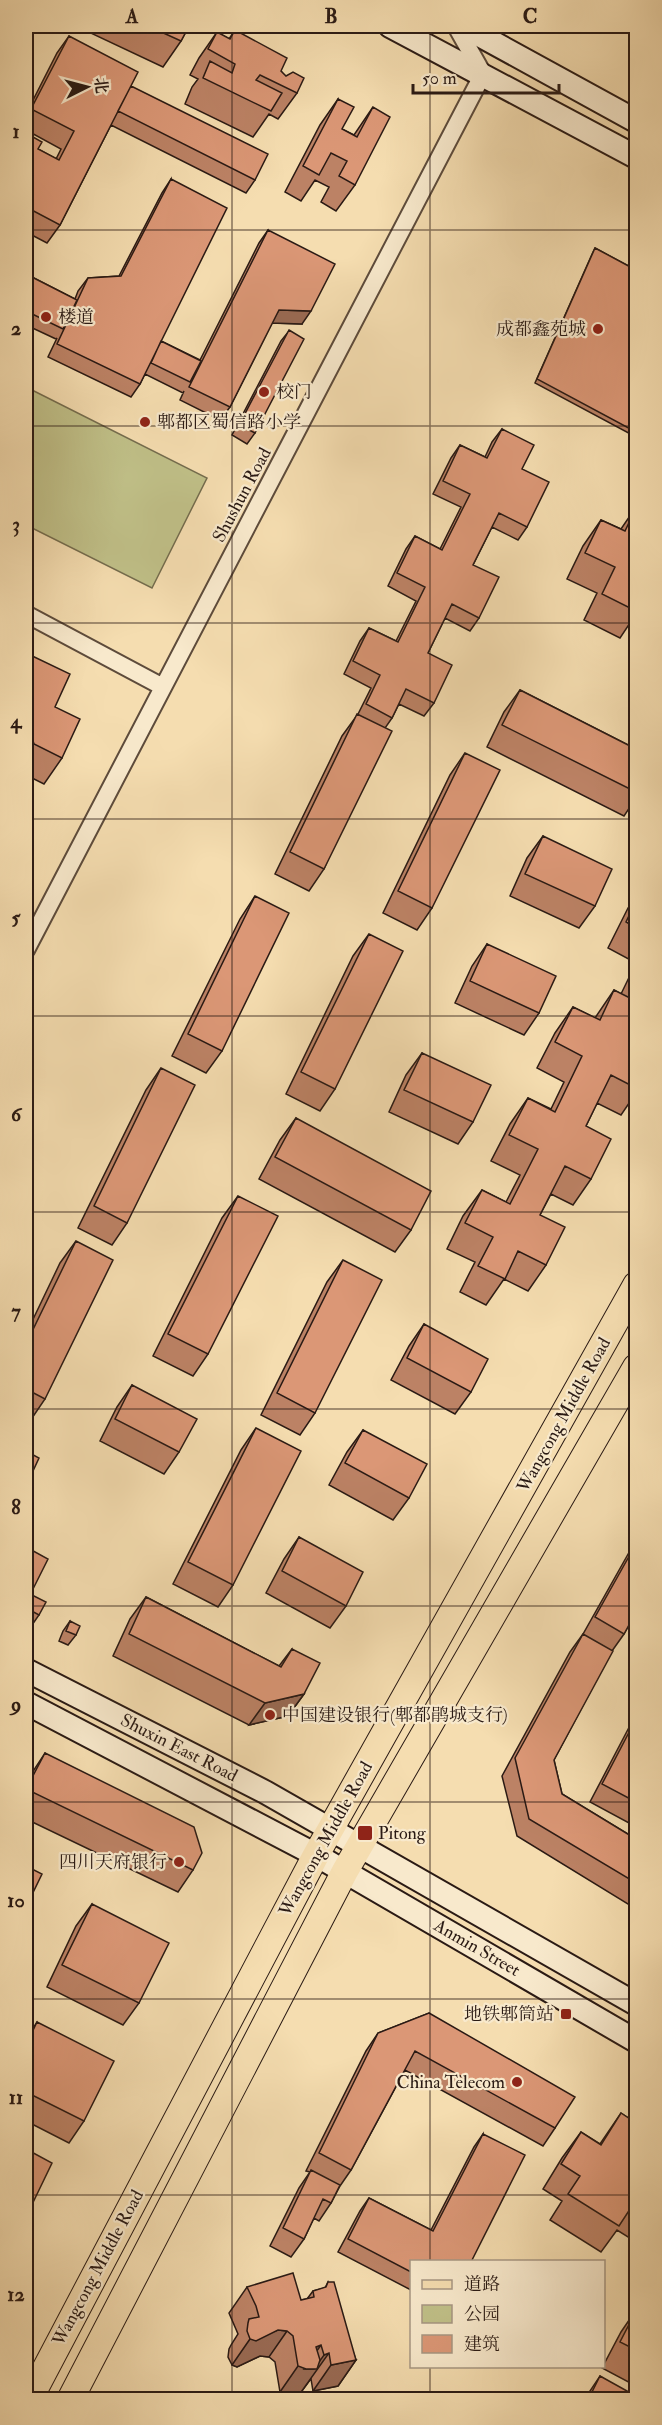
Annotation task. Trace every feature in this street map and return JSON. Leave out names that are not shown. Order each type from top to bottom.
[{"type":"main road","points":[[390,26],[636,157]]},
{"type":"main road","points":[[463,26],[636,121]]},
{"type":"main road","name":"Wangcong Middle Road","points":[[29,2400],[316,1855],[636,1285]]},
{"type":"main road","name":"Wangcong Middle Road","points":[[70,2400],[345,1871],[636,1367]]},
{"type":"main road","name":"Shuxin East Road","points":[[26,1670],[265,1792],[331,1829]]},
{"type":"main road","name":"Shuxin East Road","points":[[26,1702],[316,1855]]},
{"type":"main road","name":"Anmin Street","points":[[331,1829],[636,2004]]},
{"type":"main road","name":"Anmin Street","points":[[316,1855],[636,2042]]},
{"type":"street","points":[[456,26],[483,74]]},
{"type":"street","name":"Shushun Road","points":[[26,950],[483,74]]},
{"type":"street","points":[[26,614],[163,687]]},
{"type":"green space","points":[[26,387],[207,478],[152,588],[26,525]]},
{"type":"building","points":[[148,26],[189,26],[181,41]]},
{"type":"building","points":[[235,30],[287,58],[281,71],[286,76],[293,72],[304,78],[297,93],[260,75],[256,80],[282,93],[271,111],[203,78],[210,61],[232,73],[235,64],[208,49],[217,32],[230,39]]},
{"type":"building","points":[[69,36],[138,72],[60,225],[26,207],[26,133],[42,142],[38,149],[59,160],[74,131],[31,109]]},
{"type":"building","points":[[131,86],[268,154],[255,180],[118,111]]},
{"type":"building","points":[[338,99],[354,107],[342,129],[357,137],[373,107],[390,117],[355,185],[339,176],[347,161],[331,153],[319,175],[303,166]]},
{"type":"building","points":[[171,179],[227,208],[140,384],[57,344],[88,278],[121,276]]},
{"type":"building","points":[[268,230],[335,264],[311,311],[279,310],[230,407],[189,387]]},
{"type":"building","name":"成都鑫苑城","points":[[595,248],[636,270],[636,432],[537,379]]},
{"type":"building","points":[[26,274],[77,300],[63,329],[26,311]]},
{"type":"building","name":"校门","points":[[289,330],[304,339],[255,433],[239,425]]},
{"type":"building","points":[[161,341],[201,361],[190,382],[151,363]]},
{"type":"building","points":[[502,429],[534,445],[522,469],[549,482],[527,527],[499,513],[473,565],[499,577],[479,618],[452,604],[428,653],[452,665],[434,703],[406,689],[392,718],[366,704],[380,675],[353,661],[369,628],[398,642],[425,587],[397,573],[415,536],[442,550],[470,494],[443,481],[460,445],[487,458]]},
{"type":"building","points":[[636,508],[636,611],[602,594],[615,567],[585,553],[601,520],[625,531]]},
{"type":"building","points":[[26,653],[70,674],[55,707],[80,719],[62,758],[34,744],[29,728],[26,729]]},
{"type":"building","points":[[520,690],[636,749],[636,792],[502,725]]},
{"type":"building","points":[[357,714],[392,731],[324,869],[290,852]]},
{"type":"building","points":[[465,753],[500,770],[432,908],[398,891]]},
{"type":"building","points":[[543,836],[612,869],[595,906],[525,874]]},
{"type":"building","points":[[255,896],[289,913],[222,1051],[188,1034]]},
{"type":"building","points":[[636,901],[636,928],[626,922]]},
{"type":"building","points":[[369,934],[403,951],[335,1089],[301,1072]]},
{"type":"building","points":[[487,944],[556,976],[539,1013],[470,981]]},
{"type":"building","points":[[614,990],[636,1001],[636,1088],[611,1075],[586,1126],[611,1139],[591,1179],[565,1166],[540,1215],[565,1227],[546,1265],[518,1251],[505,1279],[478,1266],[493,1237],[465,1223],[482,1190],[510,1204],[538,1149],[509,1135],[528,1098],[555,1112],[582,1056],[555,1042],[573,1007],[600,1020]]},
{"type":"building","points":[[422,1053],[491,1085],[473,1122],[404,1090]]},
{"type":"building","points":[[161,1068],[195,1085],[127,1223],[94,1206]]},
{"type":"building","points":[[296,1118],[431,1191],[411,1230],[275,1157]]},
{"type":"building","points":[[238,1196],[278,1216],[208,1354],[168,1334]]},
{"type":"building","points":[[76,1241],[113,1260],[45,1399],[26,1389],[26,1344]]},
{"type":"building","points":[[343,1260],[382,1280],[315,1413],[277,1393]]},
{"type":"building","points":[[424,1324],[488,1359],[471,1392],[407,1358]]},
{"type":"building","points":[[132,1385],[197,1419],[179,1452],[115,1419]]},
{"type":"building","points":[[256,1428],[301,1451],[233,1585],[188,1562]]},
{"type":"building","points":[[363,1430],[427,1464],[409,1498],[345,1463]]},
{"type":"building","points":[[26,1451],[39,1458],[26,1486]]},
{"type":"building","points":[[299,1537],[363,1572],[346,1606],[282,1571]]},
{"type":"building","points":[[636,1544],[636,1612],[624,1634],[595,1617]]},
{"type":"building","points":[[26,1547],[48,1559],[32,1591],[26,1587]]},
{"type":"building","points":[[30,1594],[46,1602],[39,1615],[26,1608],[26,1600]]},
{"type":"building","points":[[146,1597],[281,1667],[292,1649],[320,1663],[304,1694],[265,1703],[129,1634]]},
{"type":"building","points":[[70,1621],[80,1626],[76,1635],[66,1631]]},
{"type":"building","points":[[583,1634],[613,1651],[554,1760],[562,1794],[636,1839],[636,1883],[529,1819],[515,1758]]},
{"type":"building","points":[[636,1719],[636,1802],[602,1784]]},
{"type":"building","points":[[45,1753],[194,1827],[202,1853],[193,1870],[26,1789]]},
{"type":"building","points":[[26,1866],[42,1874],[26,1907]]},
{"type":"building","points":[[92,1904],[169,1943],[139,2003],[62,1965]]},
{"type":"building","points":[[429,2013],[575,2097],[555,2128],[415,2051],[351,2170],[319,2153],[378,2033]]},
{"type":"building","points":[[37,2022],[114,2061],[84,2121],[26,2092],[26,2045]]},
{"type":"building","points":[[621,2113],[636,2123],[636,2205],[634,2203],[619,2226],[568,2194],[580,2176],[561,2164],[581,2132],[601,2145]]},
{"type":"building","points":[[483,2134],[525,2155],[472,2260],[410,2260],[410,2271],[348,2239],[369,2198],[433,2231]]},
{"type":"building","points":[[26,2149],[52,2163],[26,2217]]},
{"type":"building","points":[[311,2170],[340,2185],[331,2203],[323,2199],[304,2239],[283,2228]]},
{"type":"building","points":[[293,2273],[301,2300],[314,2297],[313,2291],[326,2287],[328,2282],[334,2282],[356,2360],[331,2365],[329,2353],[324,2355],[321,2345],[316,2347],[320,2360],[317,2369],[306,2369],[298,2366],[293,2336],[287,2331],[278,2330],[256,2341],[250,2339],[247,2331],[249,2319],[259,2317],[247,2287]]},
{"type":"building","points":[[636,2311],[636,2350],[620,2342]]},
{"type":"building","points":[[600,2376],[636,2396],[636,2400],[588,2400]]},
{"type":"place","name":"楼道","points":[[46,317]]},
{"type":"place","name":"成都鑫苑城","points":[[598,329]]},
{"type":"place","name":"校门","points":[[264,392]]},
{"type":"place","name":"郫都区蜀信路小学","points":[[145,422]]},
{"type":"place","name":"中国建设银行(郫都鹃城支行)","points":[[270,1715]]},
{"type":"place","name":"Pitong","points":[[365,1833]]},
{"type":"place","name":"四川天府银行","points":[[179,1862]]},
{"type":"place","name":"地铁郫筒站","points":[[566,2014]]},
{"type":"place","name":"China Telecom","points":[[517,2082]]}]
